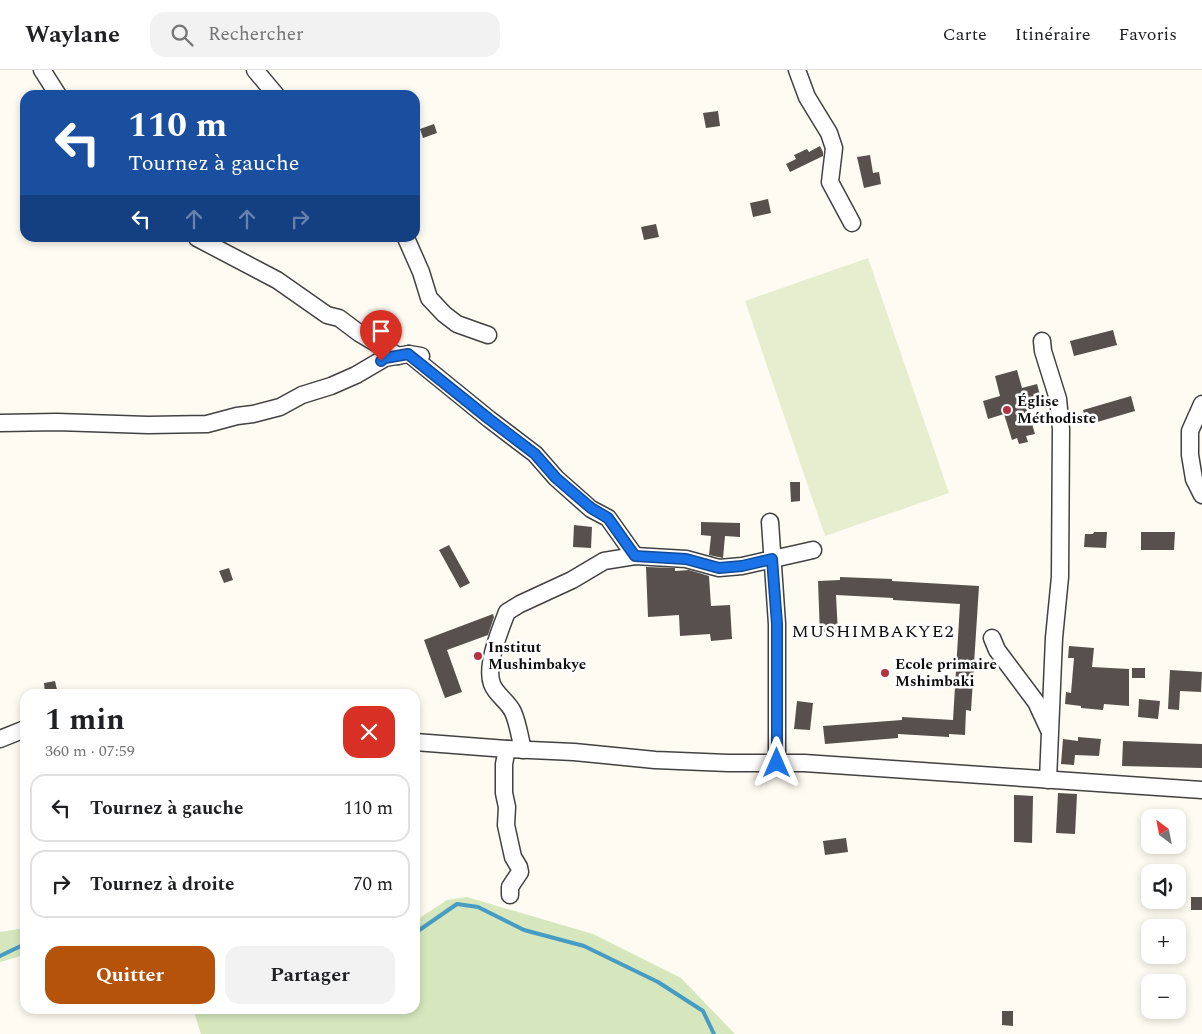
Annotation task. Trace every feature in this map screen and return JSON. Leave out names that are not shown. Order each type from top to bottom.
[{"type":"street","points":[[42,70],[55,90]]},
{"type":"street","points":[[255,70],[272,90]]},
{"type":"street","points":[[797,70],[807,97],[829,133],[834,148],[830,182],[852,223]]},
{"type":"street","points":[[205,242],[277,280],[327,315],[339,318],[360,333],[409,355],[535,454],[556,478],[591,508],[608,518],[635,556]]},
{"type":"street","points":[[408,242],[421,272],[429,298],[444,314],[457,324],[488,335]]},
{"type":"street","points":[[1042,341],[1058,399],[1061,429],[1060,578],[1054,638],[1048,780]]},
{"type":"street","points":[[0,423],[207,424],[280,407],[302,395],[356,375],[385,358],[409,355]]},
{"type":"street","points":[[1202,404],[1190,431],[1190,455],[1194,479],[1202,495]]},
{"type":"street","points":[[770,522],[777,624],[777,763]]},
{"type":"street","points":[[523,750],[513,712],[495,690],[491,682],[490,666],[507,612],[572,580],[604,561],[635,556],[686,559],[719,568],[742,566],[813,550]]},
{"type":"street","points":[[992,638],[997,650],[1036,702],[1050,732]]},
{"type":"street","points":[[0,739],[20,731]]},
{"type":"street","points":[[420,742],[574,752],[656,760],[804,763],[1202,790]]},
{"type":"street","points":[[507,749],[504,764],[504,793],[507,807],[506,825],[520,872],[510,887],[510,896]]},
{"type":"green space","points":[[868,258],[949,493],[825,536],[745,301]]},
{"type":"green space","points":[[467,897],[593,934],[681,978],[735,1034],[201,1034],[195,1014],[420,1014],[420,918],[447,900]]},
{"type":"green space","points":[[20,929],[20,956],[0,962],[0,932]]},
{"type":"building","points":[[718,111],[720,126],[706,128],[703,113]]},
{"type":"building","points":[[434,124],[437,133],[423,138],[420,129]]},
{"type":"building","points":[[820,146],[823,156],[790,172],[786,164],[796,159],[794,155],[807,149],[809,152]]},
{"type":"building","points":[[870,155],[873,173],[879,172],[881,184],[864,188],[857,157]]},
{"type":"building","points":[[768,199],[771,213],[753,217],[750,203]]},
{"type":"building","points":[[656,224],[659,237],[644,240],[641,227]]},
{"type":"building","points":[[1113,330],[1117,345],[1074,356],[1070,341]]},
{"type":"building","name":"Église Méthodiste","points":[[1017,370],[1022,388],[1037,384],[1042,402],[1027,407],[1035,434],[1026,436],[1028,442],[1019,444],[1017,438],[1012,440],[1004,414],[988,419],[983,401],[1000,396],[995,376]]},
{"type":"building","points":[[1131,396],[1135,411],[1087,425],[1083,410]]},
{"type":"building","points":[[790,482],[800,482],[800,501],[791,502]]},
{"type":"building","points":[[701,522],[740,523],[740,537],[725,536],[723,558],[709,555],[711,536],[701,535]]},
{"type":"building","points":[[574,525],[592,527],[591,548],[573,547]]},
{"type":"building","points":[[1094,532],[1107,532],[1106,548],[1084,547],[1085,534],[1093,534]]},
{"type":"building","points":[[1141,532],[1175,532],[1174,550],[1141,550]]},
{"type":"building","points":[[449,545],[470,583],[460,588],[439,550]]},
{"type":"building","points":[[646,567],[675,568],[675,571],[689,570],[709,576],[711,606],[730,605],[732,639],[711,641],[710,634],[680,636],[679,615],[648,617]]},
{"type":"building","points":[[229,568],[233,580],[224,583],[219,571]]},
{"type":"building","points":[[840,577],[979,586],[971,711],[966,710],[965,735],[949,734],[949,737],[898,734],[898,738],[825,744],[823,726],[902,720],[902,717],[953,720],[960,604],[836,595],[838,634],[820,635],[818,581],[840,580]]},
{"type":"building","points":[[493,614],[494,617],[488,635],[447,650],[462,692],[445,698],[424,640]]},
{"type":"building","points":[[1069,646],[1094,648],[1092,667],[1129,669],[1129,706],[1104,704],[1103,710],[1065,704],[1066,692],[1071,693],[1074,658],[1068,658]]},
{"type":"building","points":[[1132,668],[1145,668],[1145,678],[1132,678]]},
{"type":"building","points":[[1170,670],[1202,672],[1201,692],[1180,691],[1179,710],[1168,709]]},
{"type":"building","points":[[55,681],[57,689],[45,689],[44,683]]},
{"type":"building","points":[[1139,699],[1160,701],[1158,719],[1138,717]]},
{"type":"building","points":[[797,701],[813,703],[810,730],[794,729]]},
{"type":"building","points":[[1078,737],[1101,739],[1099,756],[1075,755],[1074,765],[1061,764],[1063,739],[1078,741]]},
{"type":"building","points":[[1123,741],[1202,744],[1202,768],[1122,766]]},
{"type":"building","points":[[1058,793],[1077,794],[1075,834],[1056,833]]},
{"type":"building","points":[[1014,795],[1033,796],[1032,843],[1014,842]]},
{"type":"building","points":[[846,838],[848,852],[825,855],[823,841]]},
{"type":"building","points":[[1191,897],[1202,897],[1202,910],[1191,910]]},
{"type":"building","points":[[1002,1011],[1013,1011],[1013,1026],[1002,1025]]},
{"type":"waterway","points":[[420,930],[457,904],[478,907],[524,930],[584,946],[658,982],[703,1011],[714,1034]]},
{"type":"waterway","points":[[0,956],[20,946]]},
{"type":"place","name":"Église Méthodiste","points":[[1007,410]]},
{"type":"place","name":"Institut Mushimbakye","points":[[478,656]]},
{"type":"place","name":"Ecole primaire Mshimbaki","points":[[885,673]]},
{"type":"district","name":"MUSHIMBAKYE2","points":[[873,631]]},
{"type":"route","points":[[381,361],[385,358],[408,354],[535,454],[556,478],[591,508],[608,518],[635,556],[686,559],[719,568],[742,566],[772,559],[777,624],[777,763]]}]
